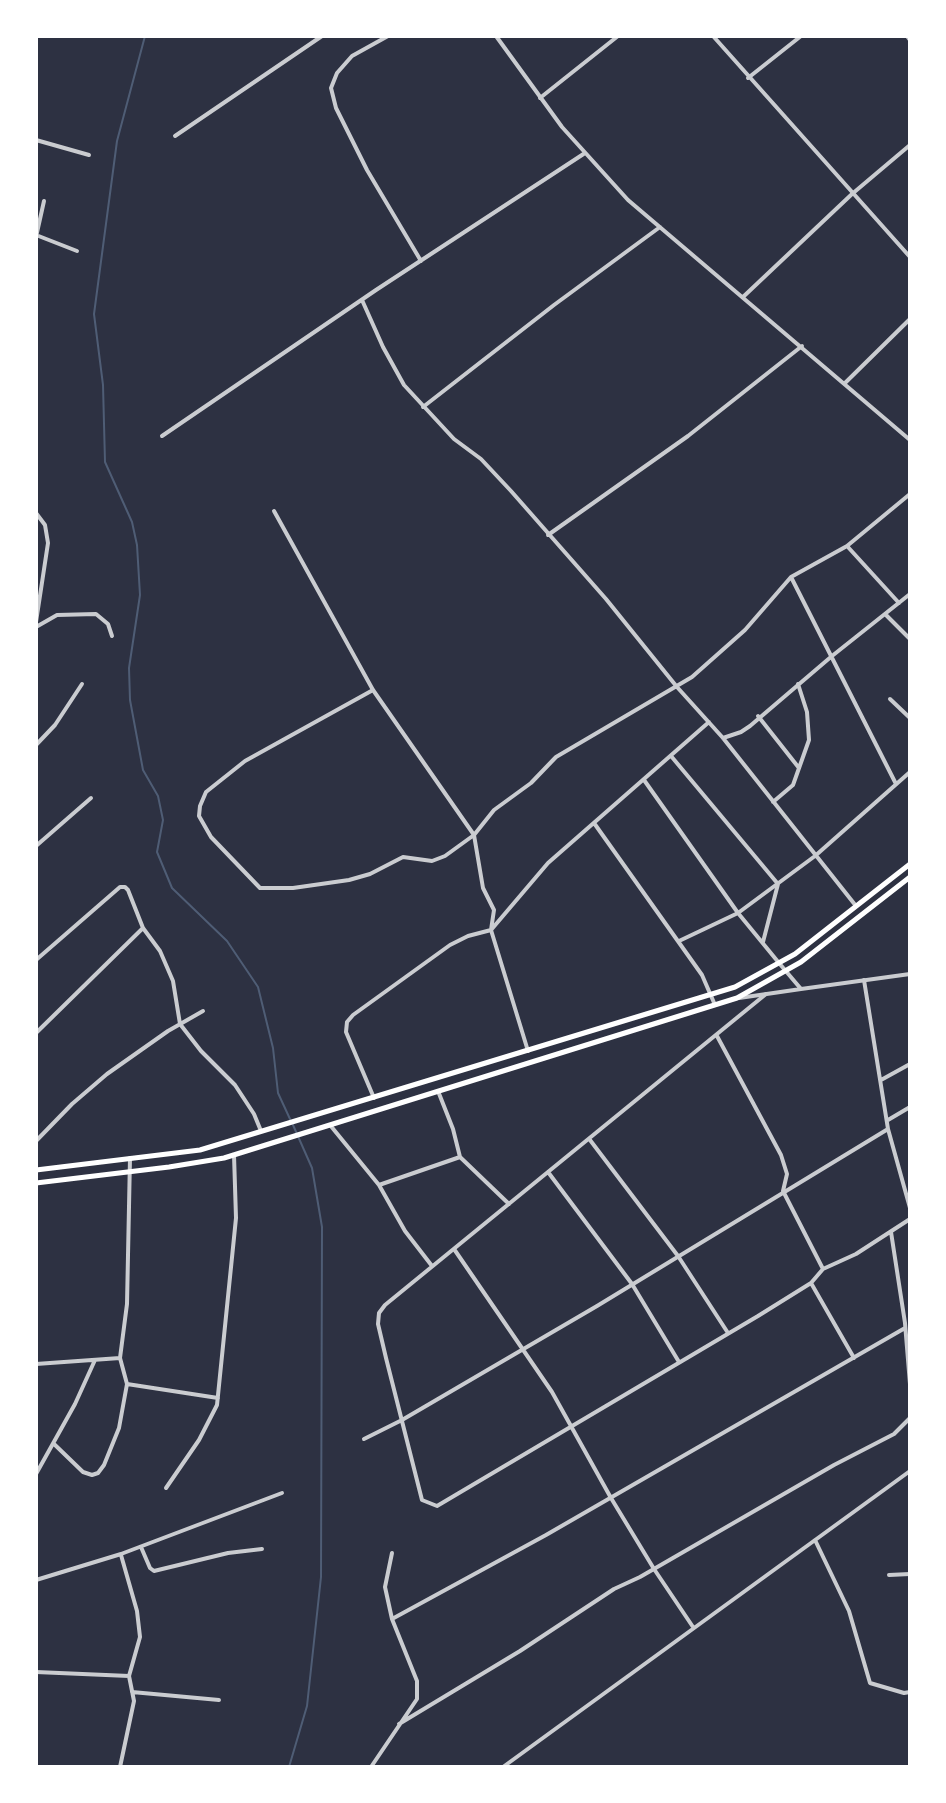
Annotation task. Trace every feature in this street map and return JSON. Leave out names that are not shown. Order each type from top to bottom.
[{"type":"main road","points":[[36,1170],[200,1150],[735,987],[779,963],[910,864]]},
{"type":"main road","points":[[36,1183],[198,1163],[234,1155],[737,998],[787,972],[910,877]]},
{"type":"street","points":[[175,136],[322,36]]},
{"type":"street","points":[[388,36],[352,56],[337,73],[331,88],[336,108],[367,170],[421,261]]},
{"type":"street","points":[[496,36],[562,127],[628,200],[910,440]]},
{"type":"street","points":[[540,98],[618,36]]},
{"type":"street","points":[[713,36],[910,257]]},
{"type":"street","points":[[748,78],[801,36]]},
{"type":"street","points":[[36,140],[89,155]]},
{"type":"street","points":[[743,297],[852,194],[910,145]]},
{"type":"street","points":[[162,436],[585,153]]},
{"type":"street","points":[[44,201],[36,235],[77,251]]},
{"type":"street","points":[[423,407],[661,227]]},
{"type":"street","points":[[362,300],[404,385],[454,439],[481,459],[606,599],[723,738],[856,906]]},
{"type":"street","points":[[845,383],[910,319]]},
{"type":"street","points":[[548,535],[688,436],[802,346]]},
{"type":"street","points":[[373,690],[245,761],[206,792],[199,816],[211,837],[255,884],[267,889],[293,888],[349,880],[370,874],[403,857],[432,861],[445,856],[474,835],[494,810],[520,792],[556,757],[677,687],[745,630],[791,577],[847,546],[910,494]]},
{"type":"street","points":[[274,511],[373,690],[474,835],[483,888],[494,910],[491,930],[528,1051]]},
{"type":"street","points":[[36,513],[45,525],[48,543],[36,624]]},
{"type":"street","points":[[847,546],[899,603]]},
{"type":"street","points":[[791,577],[896,784]]},
{"type":"street","points":[[723,738],[741,732],[910,594]]},
{"type":"street","points":[[36,624],[57,615],[96,614],[108,624],[112,636]]},
{"type":"street","points":[[885,614],[910,639]]},
{"type":"street","points":[[36,745],[55,725],[82,684]]},
{"type":"street","points":[[773,802],[793,785],[809,740],[807,712],[798,684]]},
{"type":"street","points":[[890,699],[910,718]]},
{"type":"street","points":[[758,716],[799,769]]},
{"type":"street","points":[[374,1098],[346,1032],[347,1022],[353,1015],[450,945],[491,930],[548,863],[709,722]]},
{"type":"street","points":[[671,756],[778,884]]},
{"type":"street","points":[[679,941],[738,913],[778,884],[815,856],[910,772]]},
{"type":"street","points":[[644,780],[738,913],[801,989]]},
{"type":"street","points":[[36,846],[91,798]]},
{"type":"street","points":[[594,823],[679,941],[712,994],[715,1005]]},
{"type":"street","points":[[763,943],[778,884]]},
{"type":"street","points":[[36,960],[120,887],[128,890],[143,928],[160,951],[173,981],[180,1024],[201,1051],[235,1085],[254,1114],[261,1132]]},
{"type":"street","points":[[36,1033],[143,928]]},
{"type":"street","points":[[737,998],[910,974]]},
{"type":"street","points":[[864,980],[888,1129],[910,1208]]},
{"type":"street","points":[[766,994],[432,1266],[379,1313],[381,1336],[422,1500],[437,1506],[811,1283],[823,1269],[856,1254],[910,1219]]},
{"type":"street","points":[[36,1141],[107,1074],[203,1011]]},
{"type":"street","points":[[717,1036],[781,1155],[787,1174],[783,1191],[823,1269]]},
{"type":"street","points":[[881,1080],[910,1064]]},
{"type":"street","points":[[438,1091],[460,1157],[509,1204]]},
{"type":"street","points":[[888,1120],[910,1107]]},
{"type":"street","points":[[327,1126],[379,1185],[405,1231],[432,1266]]},
{"type":"street","points":[[364,1439],[521,1350],[888,1129]]},
{"type":"street","points":[[590,1140],[678,1256],[728,1333]]},
{"type":"street","points":[[166,1488],[211,1419],[218,1398],[236,1218],[234,1155]]},
{"type":"street","points":[[379,1185],[460,1157]]},
{"type":"street","points":[[54,1444],[83,1472],[92,1475],[98,1473],[119,1428],[127,1384],[120,1358],[127,1304],[130,1158]]},
{"type":"street","points":[[548,1172],[632,1284],[679,1362]]},
{"type":"street","points":[[891,1232],[910,1384]]},
{"type":"street","points":[[454,1249],[552,1392],[611,1498],[693,1627]]},
{"type":"street","points":[[811,1283],[854,1359]]},
{"type":"street","points":[[392,1619],[611,1498],[905,1328]]},
{"type":"street","points":[[36,1364],[120,1358]]},
{"type":"street","points":[[36,1474],[95,1360]]},
{"type":"street","points":[[127,1384],[218,1398]]},
{"type":"street","points":[[399,1724],[614,1589],[894,1434],[910,1418]]},
{"type":"street","points":[[503,1767],[910,1471]]},
{"type":"street","points":[[36,1580],[141,1547],[282,1493]]},
{"type":"street","points":[[815,1540],[849,1611],[870,1683],[910,1692]]},
{"type":"street","points":[[141,1547],[154,1571],[228,1553],[262,1549]]},
{"type":"street","points":[[371,1767],[417,1699],[417,1681],[392,1619],[385,1587],[392,1553]]},
{"type":"street","points":[[120,1767],[134,1701],[129,1676],[140,1637],[137,1611],[121,1554]]},
{"type":"street","points":[[902,1574],[910,1566]]},
{"type":"street","points":[[889,1575],[910,1574]]},
{"type":"street","points":[[36,1672],[129,1676]]},
{"type":"street","points":[[132,1692],[219,1700]]},
{"type":"waterway","points":[[145,36],[117,141],[94,314],[103,385],[105,462],[132,522],[137,545],[140,595],[129,668],[130,700],[143,770],[158,796],[163,820],[157,852],[172,888],[227,941],[258,987],[273,1048],[278,1093],[290,1119]]},
{"type":"waterway","points":[[289,1767],[307,1706],[321,1577],[322,1227],[312,1168],[293,1125]]}]
